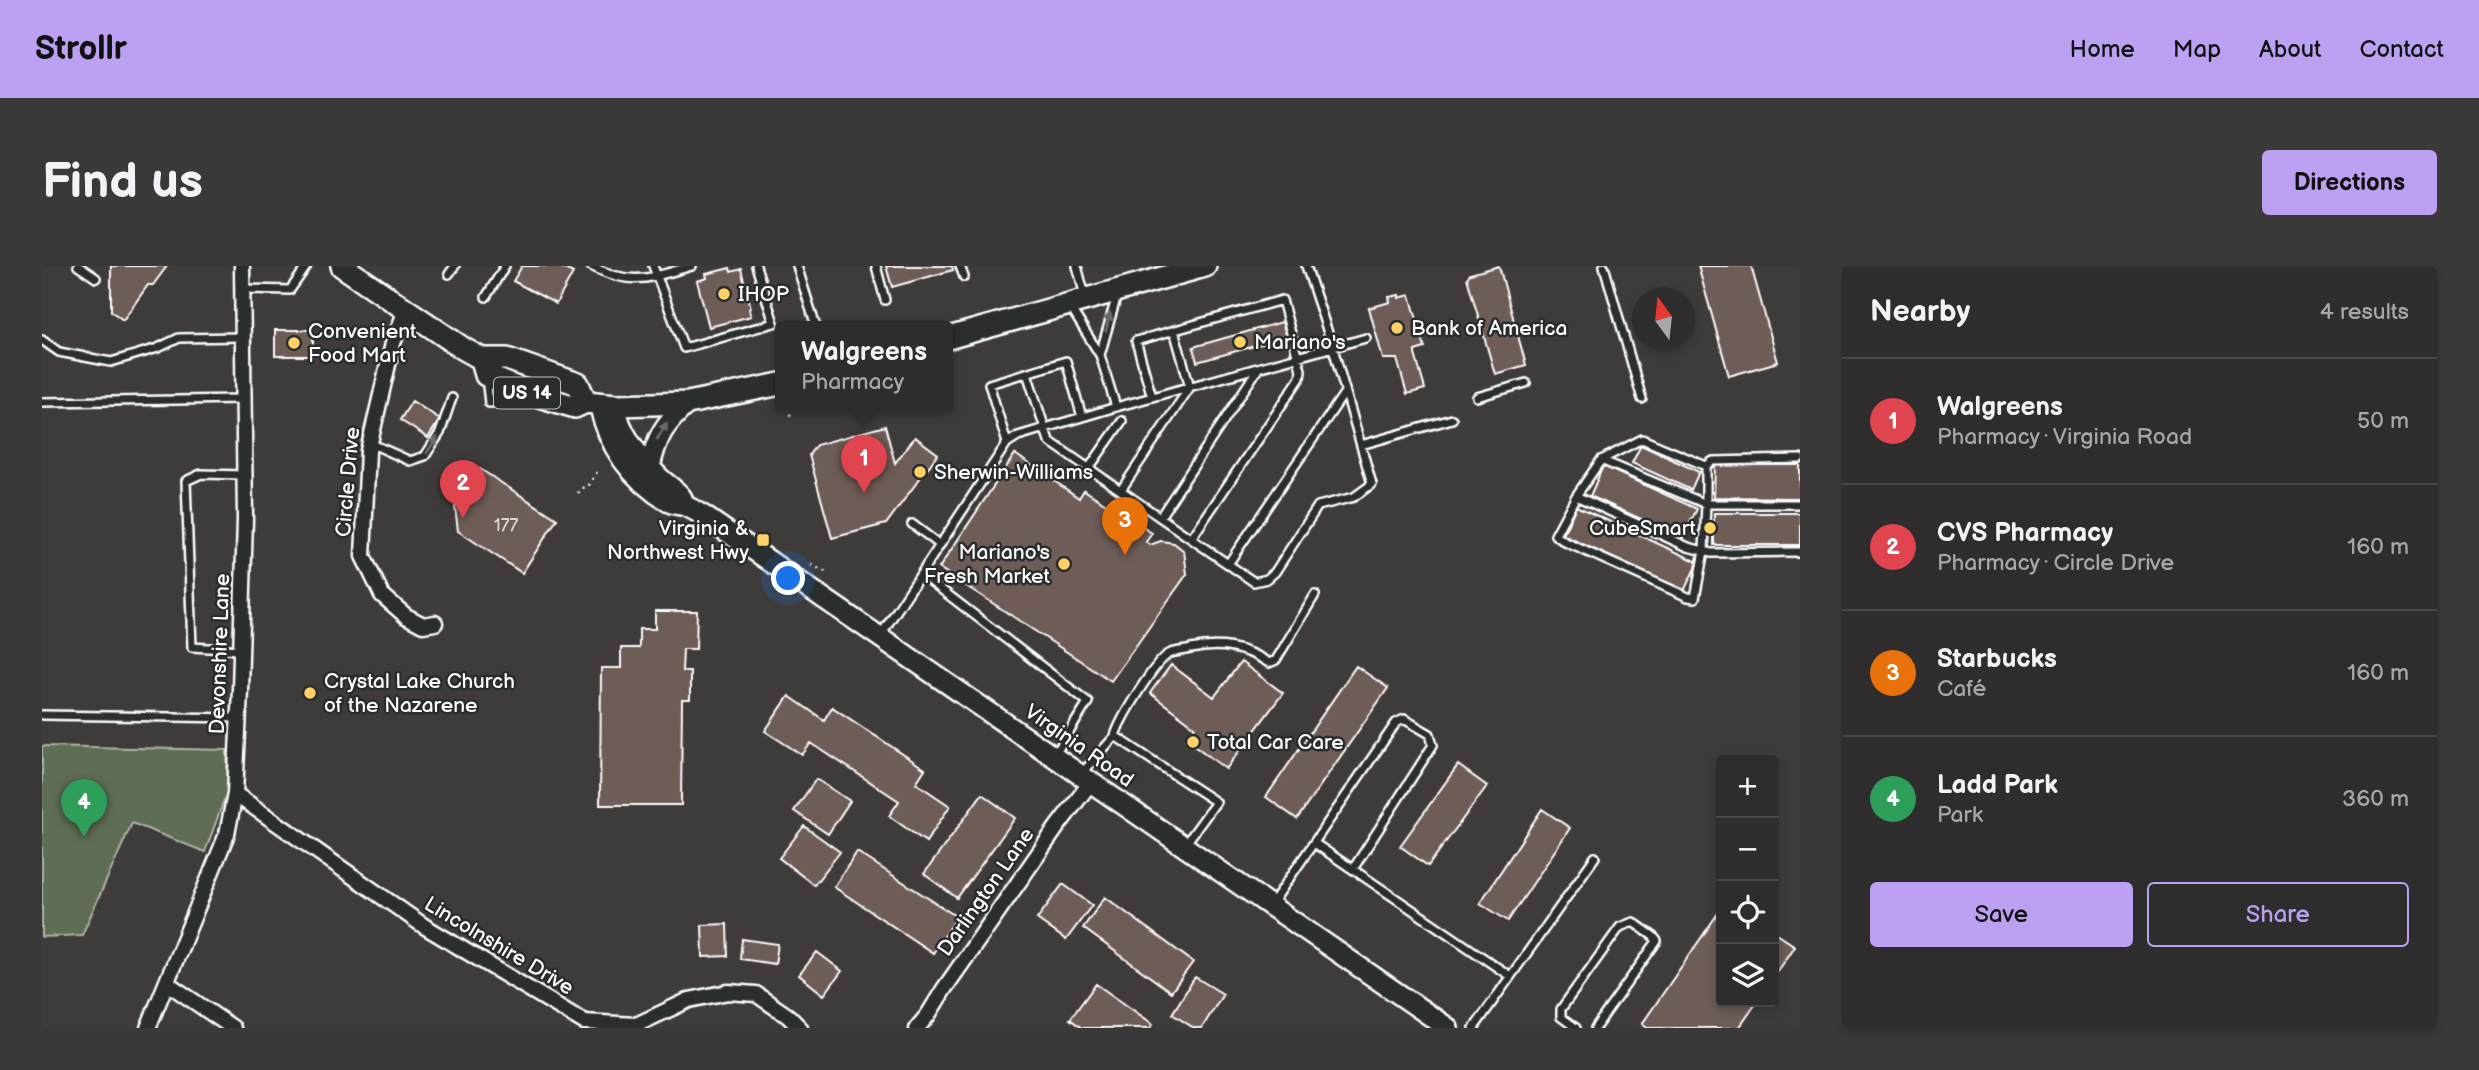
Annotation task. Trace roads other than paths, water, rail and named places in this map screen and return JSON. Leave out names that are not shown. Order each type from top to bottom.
[{"type":"main road","name":"US 14","points":[[342,266],[484,367],[526,393],[575,407],[600,403],[688,403],[775,385]]},
{"type":"main road","points":[[953,337],[1205,266]]},
{"type":"main road","name":"US 14","points":[[484,367],[507,359],[578,384],[600,403]]},
{"type":"street","name":"Devonshire Lane","points":[[148,1028],[227,834],[235,794],[242,650],[242,266]]},
{"type":"street","name":"Circle Drive","points":[[406,310],[393,343],[370,443],[363,556],[382,595],[406,616],[423,625],[435,623]]},
{"type":"street","name":"Virginia Road","points":[[600,403],[620,425],[650,467],[681,495],[684,505]]},
{"type":"street","name":"Virginia Road","points":[[600,403],[603,426],[612,445],[635,477],[672,504],[684,505],[705,516],[1448,1028]]},
{"type":"street","points":[[650,467],[655,444],[662,430],[688,403]]},
{"type":"street","name":"Darlington Lane","points":[[917,1028],[928,1016],[1086,778]]},
{"type":"street","name":"Lincolnshire Drive","points":[[235,794],[424,926],[584,1022],[636,1027],[689,1000],[728,992],[756,994],[788,1016],[800,1028]]},
{"type":"street","points":[[167,984],[233,1028]]},
{"type":"lane","points":[[78,266],[96,278]]},
{"type":"lane","points":[[242,289],[290,290],[307,266]]},
{"type":"lane","points":[[449,274],[455,266]]},
{"type":"lane","points":[[486,297],[505,266]]},
{"type":"lane","points":[[591,266],[612,276],[639,280],[692,266]]},
{"type":"lane","points":[[653,266],[684,348],[774,323],[756,266]]},
{"type":"lane","points":[[797,266],[814,321]]},
{"type":"lane","points":[[876,266],[885,300]]},
{"type":"lane","points":[[960,266],[964,277]]},
{"type":"lane","points":[[1077,266],[1077,302],[1100,355],[1116,407]]},
{"type":"lane","points":[[1027,373],[1049,441],[1254,582],[1267,579],[1275,572],[1318,506],[1354,497],[1372,484],[1306,266]]},
{"type":"lane","points":[[1604,266],[1642,399]]},
{"type":"lane","points":[[1100,355],[1118,290]]},
{"type":"lane","points":[[1152,397],[1136,341],[1282,300],[1298,357],[1300,378],[1191,539]]},
{"type":"lane","points":[[1121,490],[1190,387],[1174,330]]},
{"type":"lane","points":[[42,340],[59,352],[111,362],[158,348],[179,338],[243,337]]},
{"type":"lane","points":[[880,636],[1007,443],[1018,436],[1366,338]]},
{"type":"lane","points":[[1007,443],[989,384],[1066,361],[1082,417]]},
{"type":"lane","points":[[1160,517],[1259,368]]},
{"type":"lane","points":[[1477,397],[1526,383]]},
{"type":"lane","points":[[1228,564],[1345,392]]},
{"type":"lane","points":[[370,443],[410,461],[425,456],[440,433],[452,398]]},
{"type":"lane","points":[[42,402],[244,399]]},
{"type":"lane","points":[[1361,445],[1452,419]]},
{"type":"lane","points":[[1089,468],[1122,421]]},
{"type":"lane","points":[[1642,439],[1706,466],[1704,551],[1695,598],[1565,542],[1555,535],[1576,496],[1601,460],[1642,439]]},
{"type":"lane","points":[[1706,466],[1713,461],[1800,459]]},
{"type":"lane","points":[[1601,460],[1706,504],[1800,504]]},
{"type":"lane","points":[[242,650],[192,647],[186,481],[201,474],[244,474]]},
{"type":"lane","points":[[1576,496],[1688,547],[1704,551],[1800,552]]},
{"type":"lane","points":[[912,524],[940,545]]},
{"type":"lane","points":[[921,574],[1088,702],[1054,756]]},
{"type":"lane","points":[[1086,778],[1115,736],[1119,722],[1167,654],[1228,646],[1253,652],[1269,663],[1276,660],[1315,595]]},
{"type":"lane","points":[[42,715],[239,718]]},
{"type":"lane","points":[[1270,906],[1396,723],[1405,719],[1430,734],[1433,745],[1353,869]]},
{"type":"lane","points":[[1115,736],[1216,802],[1184,846]]},
{"type":"lane","points":[[1314,843],[1510,976]]},
{"type":"lane","points":[[1474,1028],[1595,858]]},
{"type":"lane","points":[[1576,1028],[1561,1017],[1560,1009],[1620,927],[1633,922],[1657,941],[1595,1028]]},
{"type":"place","name":"IHOP","points":[[724,294]]},
{"type":"place","name":"Bank of America","points":[[1397,328]]},
{"type":"place","name":"Mariano's","points":[[1240,342]]},
{"type":"place","name":"Convenient Food Mart","points":[[294,343]]},
{"type":"place","name":"Sherwin-Williams","points":[[920,472]]},
{"type":"place","name":"Walgreens","points":[[864,493]]},
{"type":"place","name":"CVS Pharmacy","points":[[463,518]]},
{"type":"place","name":"CubeSmart","points":[[1710,528]]},
{"type":"place","name":"Virginia & Northwest Hwy","points":[[763,540]]},
{"type":"place","name":"Starbucks","points":[[1125,555]]},
{"type":"place","name":"Mariano's Fresh Market","points":[[1064,564]]},
{"type":"place","name":"Crystal Lake Church of the Nazarene","points":[[310,693]]},
{"type":"place","name":"Total Car Care","points":[[1193,742]]},
{"type":"place","name":"Ladd Park","points":[[84,837]]}]
